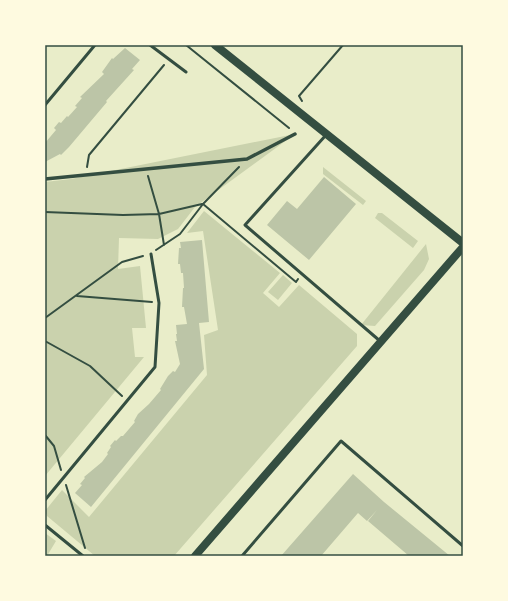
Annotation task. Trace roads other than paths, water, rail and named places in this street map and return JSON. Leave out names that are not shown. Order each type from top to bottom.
[{"type":"main road","points":[[216,45],[326,135],[463,243]]},
{"type":"main road","points":[[195,556],[463,247]]},
{"type":"street","points":[[45,179],[247,159],[295,134]]},
{"type":"lane","points":[[45,105],[95,45]]},
{"type":"lane","points":[[150,45],[186,72]]},
{"type":"lane","points":[[326,135],[245,225],[302,275],[340,305],[380,341]]},
{"type":"lane","points":[[45,500],[155,367],[159,303],[151,254]]},
{"type":"lane","points":[[242,556],[341,441],[463,546]]},
{"type":"lane","points":[[45,525],[83,556]]}]
